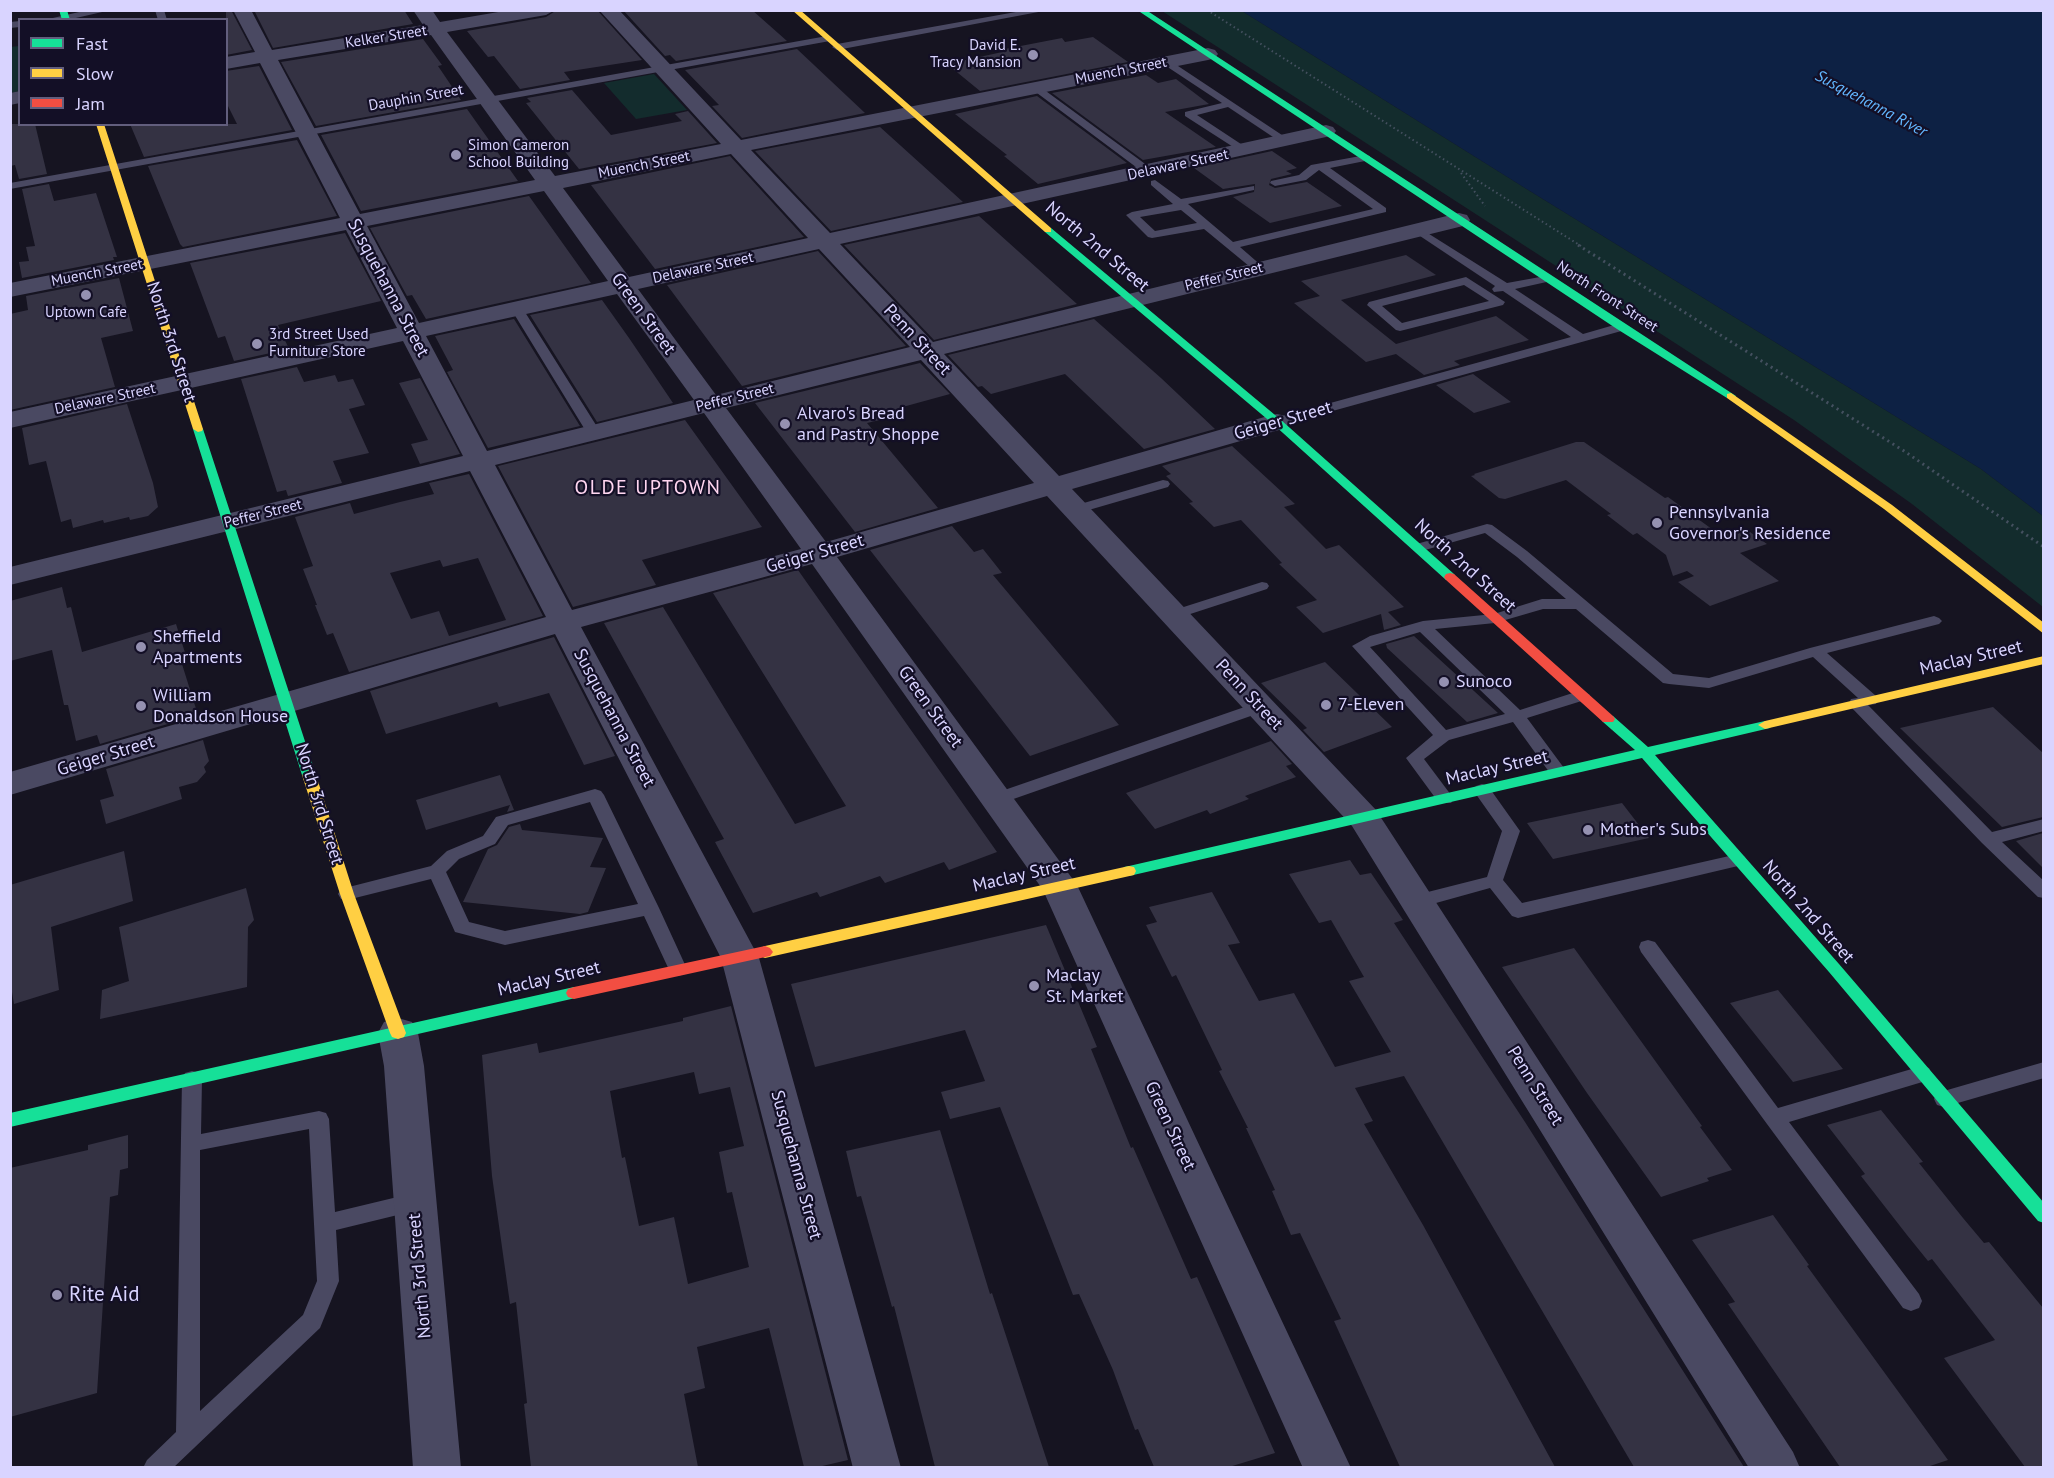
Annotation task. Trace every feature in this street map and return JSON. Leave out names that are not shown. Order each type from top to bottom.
[{"type":"main road","name":"North 2nd Street","points":[[795,10],[1013,200],[1277,422],[1644,751],[1833,968],[2043,1216]]},
{"type":"main road","name":"North Front Street","points":[[1140,10],[1366,158],[1470,214],[1547,278],[1725,392],[1888,507],[2043,630]]},
{"type":"main road","name":"North 3rd Street","points":[[101,126],[230,522],[347,894],[398,1033]]},
{"type":"main road","name":"Maclay Street","points":[[10,1120],[678,969],[740,958],[1364,818],[2043,660]]},
{"type":"street","name":"Susquehanna Street","points":[[242,10],[740,958],[877,1467]]},
{"type":"street","name":"Kelker Street","points":[[228,63],[266,57],[429,20],[546,10]]},
{"type":"street","name":"Penn Street","points":[[608,10],[1364,818],[1776,1467]]},
{"type":"street","name":"Green Street","points":[[429,20],[1059,885],[1327,1467]]},
{"type":"street","name":"Muench Street","points":[[10,291],[1208,54]]},
{"type":"street","name":"Delaware Street","points":[[10,420],[1013,200],[1151,177],[1245,150],[1326,131]]},
{"type":"street","name":"Peffer Street","points":[[10,576],[1258,269],[1427,236],[1470,214]]},
{"type":"street","name":"Geiger Street","points":[[10,784],[563,622],[819,553],[1277,422]]},
{"type":"street","name":"North 3rd Street","points":[[398,1033],[404,1066],[437,1467]]},
{"type":"lane","points":[[65,16],[107,10]]},
{"type":"lane","name":"Dauphin Street","points":[[10,186],[662,69],[1045,10]]},
{"type":"lane","points":[[1166,62],[1286,141]]},
{"type":"lane","points":[[1036,88],[1151,177],[1258,269]]},
{"type":"lane","points":[[1230,104],[1189,114],[1245,150]]},
{"type":"lane","points":[[1275,183],[1302,178],[1315,167],[1366,158]]},
{"type":"lane","points":[[1231,246],[1382,210],[1322,166]]},
{"type":"lane","points":[[1206,225],[1152,235],[1132,215],[1250,188]]},
{"type":"lane","points":[[1427,236],[1581,338]]},
{"type":"lane","points":[[1483,292],[1499,302],[1400,327],[1373,305],[1466,281],[1483,292],[1547,278]]},
{"type":"lane","points":[[517,309],[594,433]]},
{"type":"lane","name":"Geiger Street","points":[[1277,422],[1621,327]]},
{"type":"lane","points":[[1075,510],[1163,484]]},
{"type":"lane","points":[[1418,548],[1487,528],[1522,554],[1669,679],[1709,683],[1816,651],[1934,621]]},
{"type":"lane","points":[[1173,615],[1262,586]]},
{"type":"lane","points":[[1443,736],[1360,646],[1375,639],[1423,626],[1495,618],[1542,604],[1580,604]]},
{"type":"lane","points":[[1423,626],[1517,716],[1558,772]]},
{"type":"lane","points":[[1816,651],[1988,838],[2043,892]]},
{"type":"lane","points":[[1445,799],[1414,758],[1443,736],[1582,696]]},
{"type":"lane","points":[[996,799],[1259,707]]},
{"type":"lane","points":[[1482,790],[1511,831],[1494,881]]},
{"type":"lane","points":[[347,894],[437,871],[453,855],[489,840],[502,821],[595,795],[678,969]]},
{"type":"lane","points":[[1988,838],[2043,825]]},
{"type":"lane","points":[[1494,881],[1518,911],[1738,860]]},
{"type":"lane","points":[[437,871],[462,927],[505,938],[650,908]]},
{"type":"lane","points":[[1418,901],[1494,881]]},
{"type":"lane","points":[[1648,947],[1911,1301]]},
{"type":"lane","points":[[1944,1100],[2043,1070]]},
{"type":"lane","points":[[1774,1118],[1922,1074]]},
{"type":"lane","points":[[188,1437],[192,1079]]},
{"type":"lane","points":[[155,1467],[312,1321],[328,1281],[319,1119],[190,1144]]},
{"type":"lane","points":[[324,1224],[414,1202]]},
{"type":"path","points":[[1207,10],[1904,452],[2043,547]]},
{"type":"path","points":[[1460,172],[1485,206],[1470,214]]},
{"type":"green space","points":[[1162,11],[1242,11],[1981,469],[2043,516],[2043,607],[1912,504],[1794,420]]},
{"type":"green space","points":[[18,46],[18,91],[11,93],[10,47]]},
{"type":"green space","points":[[654,74],[687,110],[636,119],[604,83]]},
{"type":"water","name":"Susquehanna River","points":[[1242,11],[2043,11],[2043,516],[1981,469]]},
{"type":"building","points":[[226,10],[231,10],[252,50],[228,55],[228,18],[226,18]]},
{"type":"building","points":[[254,10],[404,10],[413,24],[273,48]]},
{"type":"building","points":[[557,10],[597,10],[642,60],[564,72],[570,80],[520,89],[494,56],[488,57],[467,31],[546,17]]},
{"type":"building","points":[[623,10],[752,10],[787,41],[676,61],[670,55],[665,56]]},
{"type":"building","points":[[1093,37],[1128,62],[980,91],[947,64],[1007,51],[1005,49],[1062,38],[1065,42]]},
{"type":"building","points":[[423,39],[442,65],[438,66],[461,100],[316,126],[281,62]]},
{"type":"building","points":[[797,49],[865,113],[742,138],[712,106],[719,105],[685,70]]},
{"type":"building","points":[[259,66],[292,130],[144,157],[131,126],[228,126],[228,124],[237,124],[228,106],[228,71]]},
{"type":"building","points":[[1146,75],[1158,83],[1176,79],[1209,104],[1165,112],[1216,147],[1143,160],[1052,93]]},
{"type":"building","points":[[572,90],[611,135],[682,121],[675,114],[688,111],[717,143],[579,169],[526,103],[531,102],[527,98]]},
{"type":"building","points":[[1037,96],[1127,163],[1038,184],[1004,156],[1007,155],[955,114]]},
{"type":"building","points":[[467,109],[518,181],[361,211],[321,135]]},
{"type":"building","points":[[10,124],[35,126],[47,174],[19,179],[15,165],[10,166]]},
{"type":"building","points":[[880,127],[963,202],[831,231],[755,151]]},
{"type":"building","points":[[297,140],[337,216],[183,247],[180,244],[148,166]]},
{"type":"building","points":[[1272,151],[1297,168],[1286,171],[1292,174],[1271,179],[1269,185],[1275,188],[1307,182],[1342,206],[1270,223],[1233,197],[1254,192],[1255,184],[1223,189],[1194,168]]},
{"type":"building","points":[[730,156],[804,237],[655,269],[591,185]]},
{"type":"building","points":[[49,184],[54,201],[96,193],[117,257],[113,257],[114,260],[22,278],[19,262],[29,261],[26,247],[35,246],[22,189]]},
{"type":"building","points":[[529,196],[591,283],[426,319],[412,295],[407,296],[370,228]]},
{"type":"building","points":[[979,216],[1077,304],[934,340],[844,245]]},
{"type":"building","points":[[345,233],[381,301],[278,325],[289,349],[234,361],[225,336],[218,338],[190,263]]},
{"type":"building","points":[[818,251],[906,346],[742,386],[667,285]]},
{"type":"building","points":[[1406,255],[1436,275],[1341,300],[1396,344],[1496,316],[1529,340],[1454,361],[1460,365],[1424,375],[1396,354],[1366,362],[1294,303],[1320,296],[1301,281]]},
{"type":"building","points":[[119,278],[133,331],[101,338],[115,387],[10,410],[10,314],[28,310],[26,296]]},
{"type":"building","points":[[602,300],[673,403],[597,422],[530,315]]},
{"type":"building","points":[[514,319],[580,426],[488,448],[447,372],[453,370],[435,336]]},
{"type":"building","points":[[1094,319],[1215,429],[1144,449],[1065,374],[991,394],[982,386],[978,387],[948,355]]},
{"type":"building","points":[[920,363],[950,394],[899,408],[902,411],[890,414],[893,417],[867,423],[938,508],[855,532],[755,403]]},
{"type":"building","points":[[297,367],[304,382],[335,375],[338,382],[353,379],[365,405],[349,409],[369,453],[333,461],[342,483],[288,496],[286,490],[277,492],[241,379]]},
{"type":"building","points":[[1473,374],[1511,402],[1474,413],[1436,385]]},
{"type":"building","points":[[420,378],[460,454],[420,464],[411,444],[428,440],[399,383]]},
{"type":"building","points":[[127,404],[153,483],[158,507],[148,516],[130,520],[129,517],[104,523],[103,520],[73,528],[71,519],[61,522],[46,461],[29,465],[22,428]]},
{"type":"building","points":[[685,420],[762,527],[642,560],[656,585],[573,607],[498,466]]},
{"type":"building","name":"Pennsylvania Governor's Residence","points":[[1576,442],[1584,442],[1665,498],[1668,497],[1720,535],[1743,527],[1767,544],[1740,553],[1779,581],[1710,606],[1678,582],[1694,576],[1687,571],[1673,576],[1666,555],[1637,533],[1633,535],[1607,515],[1611,514],[1566,480],[1505,499],[1499,498],[1471,476]]},
{"type":"building","points":[[1232,446],[1295,504],[1284,507],[1326,549],[1339,545],[1404,607],[1388,612],[1401,625],[1384,630],[1381,614],[1323,633],[1296,607],[1317,600],[1279,564],[1282,563],[1241,520],[1214,527],[1189,503],[1193,502],[1166,476],[1171,474],[1162,466]]},
{"type":"building","points":[[469,474],[543,616],[349,672],[333,633],[327,635],[315,605],[317,605],[303,569],[313,566],[295,517],[350,503],[354,514],[434,494],[429,483]],"holes":[[[478,558],[506,620],[449,636],[439,611],[411,619],[390,573],[440,560],[443,567]]]},
{"type":"building","points":[[952,526],[974,552],[983,549],[1002,573],[993,575],[1119,725],[1030,756],[870,550]]},
{"type":"building","points":[[798,570],[997,852],[949,870],[944,862],[885,883],[880,876],[820,897],[817,892],[753,913],[715,842],[724,839],[604,623],[663,607],[795,824],[846,806],[713,593]]},
{"type":"building","points":[[62,587],[67,608],[71,607],[82,652],[176,624],[187,659],[181,661],[198,715],[100,744],[97,735],[76,741],[68,705],[64,705],[52,650],[10,661],[10,601]]},
{"type":"building","name":"Sunoco","points":[[1414,636],[1498,713],[1467,722],[1387,648],[1386,644]]},
{"type":"building","points":[[554,637],[615,756],[584,765],[549,693],[499,707],[497,702],[386,734],[370,691]]},
{"type":"building","name":"7-Eleven","points":[[1325,662],[1392,727],[1324,752],[1303,730],[1307,728],[1261,683]]},
{"type":"building","points":[[1993,707],[2043,753],[2043,817],[2002,827],[1900,728]]},
{"type":"building","points":[[203,740],[209,761],[204,767],[206,772],[197,782],[179,787],[182,799],[106,824],[100,800],[114,796],[106,769]]},
{"type":"building","points":[[1271,741],[1292,764],[1286,766],[1296,777],[1245,796],[1249,799],[1210,814],[1207,810],[1155,829],[1126,793]]},
{"type":"building","points":[[500,775],[514,810],[507,812],[510,805],[426,830],[416,800]]},
{"type":"building","name":"Mother's Subs","points":[[1622,803],[1649,838],[1553,859],[1527,823]]},
{"type":"building","points":[[520,824],[522,830],[603,838],[590,867],[606,868],[588,912],[580,914],[463,902],[488,849],[497,845],[509,827]]},
{"type":"building","points":[[2043,833],[2043,868],[2016,841]]},
{"type":"building","points":[[124,851],[133,901],[51,927],[59,990],[14,1004],[10,980],[10,885]]},
{"type":"building","points":[[1350,860],[1360,875],[1371,873],[1403,920],[1394,923],[1525,1122],[1744,1467],[1634,1467],[1404,1076],[1355,1088],[1373,1121],[1364,1124],[1423,1225],[1555,1467],[1400,1467],[1334,1321],[1341,1319],[1300,1233],[1291,1235],[1272,1191],[1275,1190],[1246,1128],[1248,1128],[1219,1071],[1222,1070],[1176,975],[1172,977],[1146,925],[1157,922],[1149,907],[1212,892],[1240,943],[1228,945],[1259,1001],[1294,993],[1335,1067],[1391,1052],[1349,981],[1364,977],[1331,920],[1319,923],[1289,874]]},
{"type":"building","points":[[246,888],[254,920],[248,927],[247,987],[100,1019],[102,990],[129,981],[119,927]]},
{"type":"building","points":[[1046,925],[1097,1047],[1091,1049],[1131,1148],[1133,1147],[1191,1279],[1197,1277],[1275,1453],[1229,1467],[1154,1467],[1138,1429],[1135,1430],[1113,1370],[1079,1294],[1073,1295],[1000,1107],[950,1119],[941,1092],[985,1081],[965,1030],[815,1067],[791,984]]},
{"type":"building","points":[[1574,948],[1732,1170],[1707,1178],[1709,1181],[1661,1197],[1502,967]]},
{"type":"building","points":[[1778,990],[1843,1069],[1793,1082],[1730,1003]]},
{"type":"building","points":[[731,1006],[848,1460],[818,1467],[804,1467],[769,1328],[697,1347],[705,1388],[684,1394],[698,1467],[531,1467],[524,1404],[527,1403],[516,1302],[510,1304],[492,1176],[482,1055],[537,1043],[539,1053],[683,1021],[683,1018]],"holes":[[[694,1072],[699,1094],[730,1087],[744,1146],[719,1152],[727,1193],[732,1192],[749,1267],[688,1284],[674,1217],[639,1226],[625,1157],[622,1158],[610,1091]]]},
{"type":"building","points":[[1881,1110],[1923,1162],[1919,1163],[1963,1218],[1984,1243],[1989,1242],[2043,1308],[2043,1467],[2025,1467],[1944,1358],[1995,1340],[1932,1259],[1928,1261],[1907,1235],[1861,1176],[1865,1174],[1827,1125]]},
{"type":"building","points":[[940,1130],[990,1294],[992,1293],[1049,1467],[935,1467],[894,1306],[892,1307],[861,1196],[857,1197],[846,1151]]},
{"type":"building","name":"Rite Aid","points":[[128,1135],[128,1168],[120,1170],[118,1195],[110,1197],[97,1393],[10,1417],[10,1168],[88,1150],[88,1145]]},
{"type":"building","points":[[1773,1215],[1809,1265],[1807,1266],[1948,1460],[1927,1467],[1840,1467],[1728,1304],[1735,1302],[1692,1240]]},
{"type":"traffic: fast","points":[[63,10],[65,18]]},
{"type":"traffic: fast","points":[[1140,10],[1621,327],[1731,396]]},
{"type":"traffic: fast","points":[[1048,230],[1277,422],[1450,577]]},
{"type":"traffic: fast","points":[[198,429],[309,775]]},
{"type":"traffic: fast","points":[[1608,719],[1644,751],[1834,968],[2044,1216]]},
{"type":"traffic: fast","points":[[1129,871],[1765,725]]},
{"type":"traffic: fast","points":[[10,1120],[574,993]]},
{"type":"traffic: slow","points":[[795,10],[1048,230]]},
{"type":"traffic: slow","points":[[101,126],[198,429]]},
{"type":"traffic: slow","points":[[1731,396],[1888,507],[2044,630]]},
{"type":"traffic: slow","points":[[1765,725],[2044,660]]},
{"type":"traffic: slow","points":[[309,775],[347,894],[398,1033]]},
{"type":"traffic: slow","points":[[765,952],[1129,871]]},
{"type":"traffic: jam","points":[[1450,577],[1608,719]]},
{"type":"traffic: jam","points":[[574,993],[765,952]]},
{"type":"place","name":"David E. Tracy Mansion","points":[[1033,55]]},
{"type":"place","name":"Simon Cameron School Building","points":[[456,155]]},
{"type":"place","name":"Uptown Cafe","points":[[86,295]]},
{"type":"place","name":"3rd Street Used Furniture Store","points":[[257,344]]},
{"type":"place","name":"Alvaro's Bread and Pastry Shoppe","points":[[785,424]]},
{"type":"place","name":"Pennsylvania Governor's Residence","points":[[1657,523]]},
{"type":"place","name":"Sheffield Apartments","points":[[141,647]]},
{"type":"place","name":"Sunoco","points":[[1444,682]]},
{"type":"place","name":"7-Eleven","points":[[1326,705]]},
{"type":"place","name":"William Donaldson House","points":[[141,706]]},
{"type":"place","name":"Mother's Subs","points":[[1588,830]]},
{"type":"place","name":"Maclay St. Market","points":[[1034,986]]},
{"type":"place","name":"Rite Aid","points":[[57,1295]]},
{"type":"district","name":"OLDE UPTOWN","points":[[648,488]]}]
